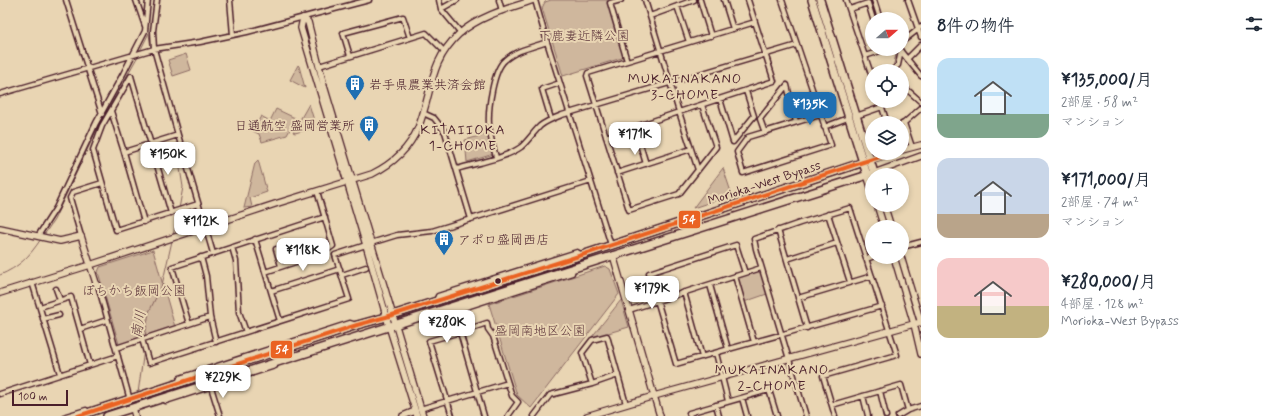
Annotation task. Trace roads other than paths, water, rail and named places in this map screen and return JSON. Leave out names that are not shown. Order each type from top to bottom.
[{"type":"highway","points":[[812,0],[869,168]]},
{"type":"highway","points":[[820,0],[852,117]]},
{"type":"highway","name":"Morioka-West Bypass","points":[[78,416],[357,325],[390,316],[582,255],[866,161]]},
{"type":"highway","name":"Morioka-West Bypass","points":[[107,416],[134,412],[161,398],[865,176]]},
{"type":"street","points":[[66,0],[102,114]]},
{"type":"street","points":[[136,0],[145,28]]},
{"type":"street","points":[[38,236],[56,208],[96,123],[145,31],[148,0]]},
{"type":"street","points":[[156,0],[153,31],[154,49],[212,253]]},
{"type":"street","points":[[230,0],[233,35]]},
{"type":"street","points":[[0,94],[154,49],[233,35],[370,0]]},
{"type":"street","points":[[439,0],[441,9],[461,33]]},
{"type":"street","points":[[441,9],[457,0]]},
{"type":"street","points":[[499,0],[502,11]]},
{"type":"street","points":[[0,294],[32,282],[90,266],[372,174],[382,169],[399,156],[411,141],[418,128],[436,66],[444,51],[461,33],[472,25],[502,11],[535,0],[611,245]]},
{"type":"street","points":[[620,0],[610,3],[627,61]]},
{"type":"street","points":[[645,0],[698,170]]},
{"type":"street","points":[[650,16],[694,0]]},
{"type":"street","points":[[700,0],[711,36]]},
{"type":"street","points":[[724,0],[733,29]]},
{"type":"street","points":[[606,137],[774,81],[748,0]]},
{"type":"street","points":[[782,0],[831,145],[744,173],[737,152],[748,137],[820,115]]},
{"type":"street","points":[[846,0],[868,64]]},
{"type":"street","points":[[874,0],[878,12]]},
{"type":"street","points":[[908,0],[920,28],[921,37]]},
{"type":"street","points":[[850,9],[868,3],[871,12]]},
{"type":"street","points":[[677,6],[689,42]]},
{"type":"street","points":[[350,56],[344,33],[403,17],[410,38]]},
{"type":"street","points":[[303,18],[308,22],[350,181]]},
{"type":"street","points":[[303,18],[301,28],[350,181],[417,412],[423,416]]},
{"type":"street","points":[[702,105],[716,147],[679,194],[629,210],[587,76],[588,73],[755,22]]},
{"type":"street","points":[[909,37],[920,28]]},
{"type":"street","points":[[320,66],[426,33],[444,51]]},
{"type":"street","points":[[496,157],[490,133],[489,115],[495,76],[499,66],[504,60],[512,55],[547,42]]},
{"type":"street","points":[[457,169],[509,153],[521,146],[540,126],[551,119],[797,45]]},
{"type":"street","points":[[907,59],[921,45]]},
{"type":"street","points":[[905,56],[921,76]]},
{"type":"street","points":[[171,214],[131,76],[102,126],[93,150],[116,230],[171,214],[198,204]]},
{"type":"street","points":[[551,119],[542,89],[560,83]]},
{"type":"street","points":[[765,133],[760,119],[787,85],[796,122]]},
{"type":"street","points":[[720,99],[733,142],[754,116],[746,91]]},
{"type":"street","points":[[909,91],[921,102]]},
{"type":"street","points":[[824,126],[879,108]]},
{"type":"street","points":[[909,118],[921,108]]},
{"type":"street","points":[[111,110],[144,222]]},
{"type":"street","points":[[423,113],[434,118],[443,129],[457,169],[471,218]]},
{"type":"street","points":[[124,152],[178,135]]},
{"type":"street","points":[[909,140],[912,148]]},
{"type":"street","points":[[640,144],[646,164]]},
{"type":"street","points":[[909,149],[921,145]]},
{"type":"street","points":[[617,173],[691,149]]},
{"type":"street","points":[[888,168],[921,156]]},
{"type":"street","points":[[142,339],[149,363],[349,299],[336,255],[397,235],[432,231],[591,181]]},
{"type":"street","points":[[102,183],[73,192],[70,198],[90,266],[96,284],[98,285],[130,400]]},
{"type":"street","points":[[265,272],[323,253],[333,246],[317,191]]},
{"type":"street","points":[[806,416],[761,268],[754,239],[850,208],[865,256]]},
{"type":"street","points":[[828,214],[850,282]]},
{"type":"street","points":[[189,324],[172,267],[325,217]]},
{"type":"street","points":[[0,228],[60,241],[81,236]]},
{"type":"street","points":[[778,230],[807,328]]},
{"type":"street","points":[[255,239],[280,321]]},
{"type":"street","points":[[909,245],[921,242]]},
{"type":"street","points":[[786,259],[837,243]]},
{"type":"street","points":[[745,273],[736,245],[649,273],[676,364],[882,306]]},
{"type":"street","points":[[232,247],[236,261],[239,312],[246,332]]},
{"type":"street","points":[[276,249],[281,266]]},
{"type":"street","points":[[613,255],[660,416]]},
{"type":"street","points":[[201,257],[206,276],[210,317],[216,342]]},
{"type":"street","points":[[835,416],[823,376],[897,355],[868,264]]},
{"type":"street","points":[[896,264],[914,324],[921,354]]},
{"type":"street","points":[[587,416],[921,322],[903,264]]},
{"type":"street","points":[[342,275],[366,267]]},
{"type":"street","points":[[629,310],[761,268]]},
{"type":"street","points":[[271,291],[340,269]]},
{"type":"street","points":[[735,276],[754,342]]},
{"type":"street","points":[[798,298],[872,276]]},
{"type":"street","points":[[32,282],[60,374]]},
{"type":"street","points":[[710,285],[728,349]]},
{"type":"street","points":[[56,289],[60,300]]},
{"type":"street","points":[[684,292],[702,357]]},
{"type":"street","points":[[40,307],[70,297],[90,365]]},
{"type":"street","points":[[43,319],[59,315]]},
{"type":"street","points":[[116,348],[210,317]]},
{"type":"street","points":[[80,329],[108,320]]},
{"type":"street","points":[[452,416],[430,341],[487,323],[488,329],[493,336],[512,396],[518,402],[508,416]]},
{"type":"street","points":[[460,332],[484,416]]},
{"type":"street","points":[[592,384],[582,353],[592,340],[606,336],[626,404]]},
{"type":"street","points":[[161,398],[166,401],[211,387],[346,343],[346,339]]},
{"type":"street","points":[[716,353],[728,401]]},
{"type":"street","points":[[0,394],[118,356]]},
{"type":"street","points":[[534,416],[550,395],[592,384],[618,375]]},
{"type":"street","points":[[403,416],[447,400],[508,383]]},
{"type":"street","points":[[832,405],[901,385],[908,410]]},
{"type":"street","points":[[211,387],[220,416]]},
{"type":"street","points":[[690,416],[689,412],[769,390],[777,416]]},
{"type":"street","points":[[880,392],[886,416]]},
{"type":"street","points":[[863,396],[868,416]]},
{"type":"street","points":[[742,398],[747,416]]},
{"type":"street","points":[[716,405],[719,416]]},
{"type":"street","points":[[900,416],[908,410],[921,406]]},
{"type":"street","points":[[66,416],[92,408],[96,410]]},
{"type":"waterway","points":[[870,0],[874,12]]},
{"type":"waterway","points":[[140,51],[149,33]]},
{"type":"waterway","name":"南川","points":[[149,34],[151,48]]},
{"type":"waterway","name":"南川","points":[[153,53],[160,79]]},
{"type":"waterway","points":[[44,235],[54,220],[98,127],[138,56]]},
{"type":"waterway","points":[[894,64],[896,56]]},
{"type":"waterway","points":[[909,87],[921,98]]},
{"type":"waterway","name":"南川","points":[[179,144],[181,152],[178,156],[183,187],[179,209]]},
{"type":"waterway","name":"南川","points":[[173,236],[178,212]]},
{"type":"waterway","points":[[0,275],[13,269],[23,261],[41,239]]},
{"type":"waterway","name":"南川","points":[[145,337],[149,312],[162,285],[172,241]]},
{"type":"waterway","name":"南川","points":[[138,393],[144,350]]},
{"type":"place","name":"岩手県農業共済会館","points":[[355,101]]},
{"type":"place","name":"日通航空 盛岡営業所","points":[[369,142]]},
{"type":"place","name":"アポロ盛岡西店","points":[[444,256]]},
{"type":"district","name":"MUKAINAKANO 3-CHOME","points":[[685,86]]},
{"type":"district","name":"KITAIIOKA 1-CHOME","points":[[463,138]]},
{"type":"district","name":"MUKAINAKANO 2-CHOME","points":[[772,378]]},
{"type":"park label","name":"下鹿妻近隣公園","points":[[584,35]]},
{"type":"park label","name":"ぼちかち飯岡公園","points":[[134,290]]},
{"type":"park label","name":"盛岡南地区公園","points":[[540,330]]}]
